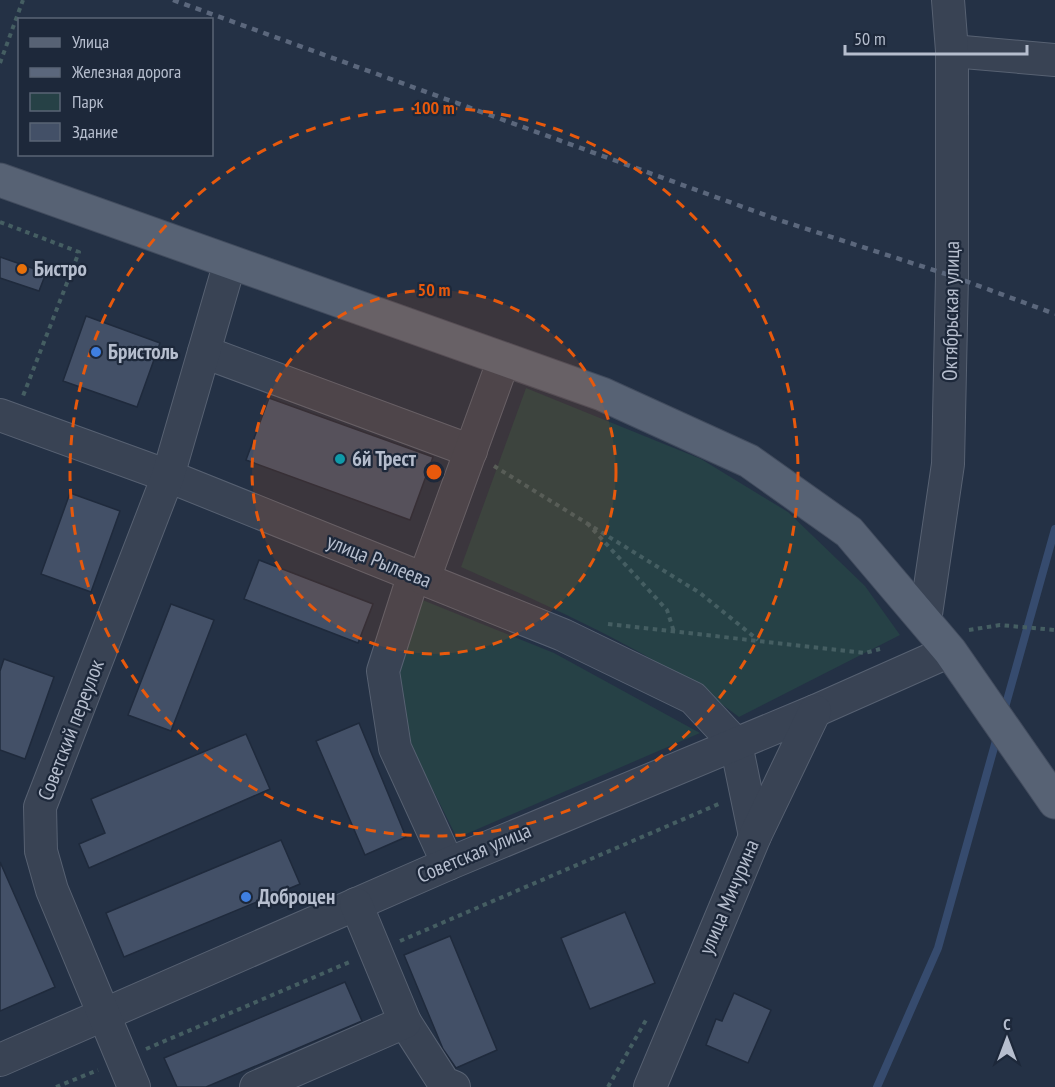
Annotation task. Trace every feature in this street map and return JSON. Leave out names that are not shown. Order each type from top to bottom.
[{"type":"main road","points":[[0,180],[602,394],[749,461],[849,532],[937,636],[1055,802]]},
{"type":"street","name":"Октябрьская улица","points":[[937,636],[948,464],[952,276],[952,51],[948,0]]},
{"type":"street","points":[[952,51],[1055,60]]},
{"type":"street","name":"Советский переулок","points":[[134,1087],[52,890],[41,851],[40,807],[168,476],[230,262]]},
{"type":"street","points":[[204,352],[471,451]]},
{"type":"street","points":[[448,864],[395,748],[383,670],[471,451],[504,359]]},
{"type":"street","name":"улица Рылеева","points":[[7,418],[168,476],[563,635],[693,698],[736,744]]},
{"type":"street","name":"Советская улица","points":[[0,1060],[448,864],[815,711],[937,636]]},
{"type":"street","name":"улица Мичурина","points":[[650,1087],[755,836],[815,711]]},
{"type":"street","points":[[736,744],[755,836]]},
{"type":"street","points":[[356,904],[405,1022],[444,1083],[454,1087]]},
{"type":"street","points":[[256,1087],[405,1022]]},
{"type":"path","points":[[0,63],[23,0]]},
{"type":"path","points":[[0,222],[80,252],[7,418]]},
{"type":"path","points":[[471,451],[700,593],[760,641]]},
{"type":"path","points":[[582,518],[628,565],[667,610],[674,632]]},
{"type":"path","points":[[603,624],[865,654],[885,648]]},
{"type":"path","points":[[937,636],[1000,625],[1055,630]]},
{"type":"green space","points":[[526,388],[701,459],[788,512],[865,586],[900,635],[739,717],[706,693],[639,652],[569,616],[461,567]]},
{"type":"green space","points":[[415,597],[554,653],[700,733],[457,838],[412,748],[394,662]]},
{"type":"building","points":[[0,257],[46,273],[39,291],[0,278]]},
{"type":"building","points":[[86,316],[160,343],[137,407],[63,381]]},
{"type":"building","name":"6й Трест","points":[[269,398],[433,457],[410,520],[246,460]]},
{"type":"building","points":[[70,493],[120,511],[91,592],[41,574]]},
{"type":"building","points":[[259,560],[373,604],[358,643],[244,599]]},
{"type":"building","points":[[171,604],[214,620],[171,731],[128,715]]},
{"type":"building","points":[[4,659],[54,677],[25,759],[0,750],[0,671]]},
{"type":"building","points":[[359,723],[406,837],[365,855],[316,741]]},
{"type":"building","points":[[246,734],[270,789],[89,868],[79,844],[105,833],[91,799]]},
{"type":"building","points":[[281,840],[300,884],[124,957],[106,913]]},
{"type":"building","points":[[0,862],[55,987],[0,1011]]},
{"type":"building","points":[[625,912],[655,983],[590,1009],[561,938]]},
{"type":"building","points":[[450,936],[497,1050],[456,1068],[443,1049],[404,955]]},
{"type":"building","points":[[345,982],[362,1021],[206,1087],[177,1087],[164,1058]]},
{"type":"building","points":[[734,993],[771,1010],[748,1063],[706,1045],[716,1019],[722,1021]]},
{"type":"waterway","points":[[1004,711],[1055,529]]},
{"type":"waterway","points":[[877,1087],[938,948],[997,737]]},
{"type":"railway","points":[[173,0],[779,220],[952,276],[1055,314]]},
{"type":"place","name":"Бистро","points":[[22,269]]},
{"type":"place","name":"Бристоль","points":[[96,352]]},
{"type":"place","name":"6й Трест","points":[[340,459]]},
{"type":"place","name":"Доброцен","points":[[246,897]]}]
